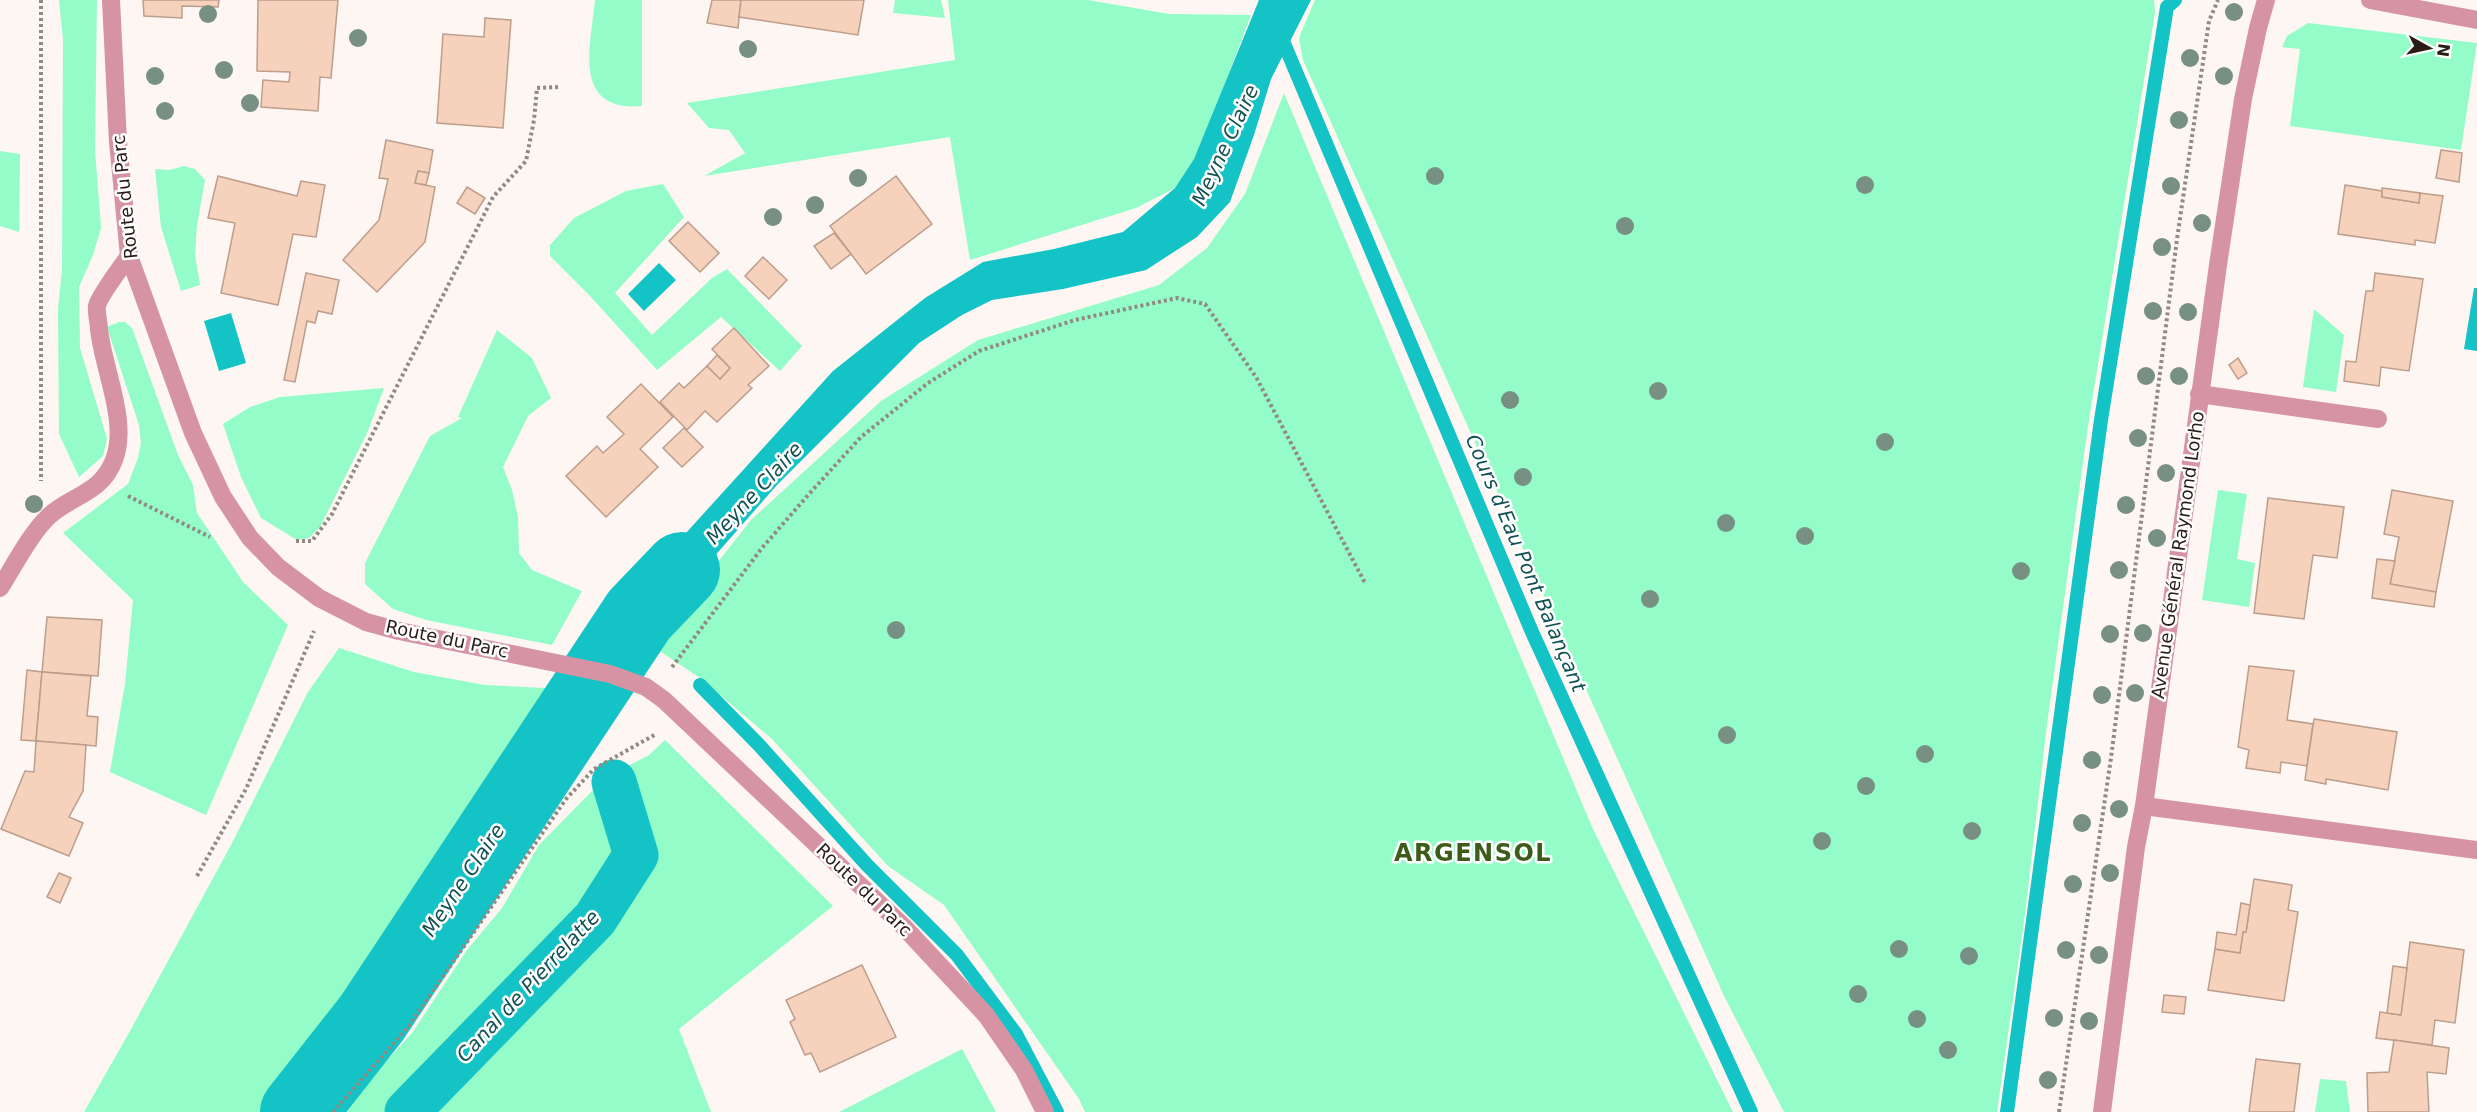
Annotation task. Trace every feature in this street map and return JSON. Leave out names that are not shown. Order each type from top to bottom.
[{"type":"street","name":"Route du Parc","points":[[111,0],[118,142],[129,256],[193,434],[223,497],[250,538],[278,567],[319,598],[366,622],[399,631],[569,664],[610,674],[646,687],[664,700],[903,926],[986,1015],[1024,1070],[1045,1112]]},
{"type":"street","name":"Avenue Général Raymond Lorho","points":[[2102,1112],[2199,394],[2243,99],[2266,0]]},
{"type":"street","points":[[2370,0],[2477,20]]},
{"type":"street","points":[[0,588],[48,518],[98,484],[114,460],[118,447],[117,411],[101,348],[97,306],[129,256]]},
{"type":"street","points":[[2199,394],[2378,419]]},
{"type":"street","points":[[2144,806],[2477,850]]},
{"type":"path","points":[[41,0],[41,494],[48,518]]},
{"type":"path","points":[[2059,1112],[2112,746],[2177,239],[2209,21],[2218,0]]},
{"type":"path","points":[[293,541],[312,541],[332,514],[493,197],[526,161],[534,120],[537,88],[558,87]]},
{"type":"path","points":[[333,1112],[408,1028],[566,799],[594,769],[659,732],[671,669],[762,548],[861,437],[928,383],[979,351],[1075,320],[1177,298],[1205,303],[1256,377],[1365,583]]},
{"type":"path","points":[[98,484],[226,545],[250,538]]},
{"type":"path","points":[[197,876],[251,779],[314,631],[319,598]]},
{"type":"green space","points":[[59,0],[97,0],[95,150],[101,228],[93,255],[79,287],[80,348],[107,439],[103,456],[79,477],[59,434],[58,309],[62,269],[63,39]]},
{"type":"green space","points":[[595,0],[642,0],[642,106],[619,105],[604,98],[595,87],[590,72],[589,55]]},
{"type":"green space","points":[[895,0],[941,0],[945,18],[893,13]]},
{"type":"green space","points":[[948,0],[1088,0],[1169,14],[1251,15],[1194,159],[1175,188],[1136,208],[970,260],[950,137],[704,176],[745,153],[729,130],[709,128],[687,103],[955,60]]},
{"type":"green space","points":[[1315,0],[2154,0],[2155,12],[2088,426],[1997,1112],[1784,1112],[1725,998],[1303,60],[1299,38]]},
{"type":"green space","points":[[2308,23],[2477,43],[2461,150],[2290,126],[2300,49],[2282,47],[2287,36]]},
{"type":"green space","points":[[1284,93],[1592,827],[1733,1112],[1085,1112],[1079,1099],[944,905],[888,866],[772,739],[700,678],[658,650],[706,577],[751,520],[881,401],[978,340],[1159,285],[1207,248],[1245,194]]},
{"type":"green space","points":[[0,151],[20,154],[19,232],[0,226]]},
{"type":"green space","points":[[184,166],[195,169],[205,180],[197,225],[195,255],[200,285],[181,291],[161,227],[155,169],[169,170]]},
{"type":"green space","points":[[663,184],[684,217],[615,293],[652,335],[712,278],[727,269],[802,346],[780,371],[721,317],[657,370],[591,297],[550,256],[550,245],[574,218],[626,191]]},
{"type":"green space","points":[[2314,309],[2344,335],[2336,392],[2303,387]]},
{"type":"green space","points":[[125,322],[132,328],[178,455],[193,485],[197,513],[243,582],[288,625],[206,815],[110,772],[125,684],[133,600],[63,533],[128,484],[138,458],[141,443],[139,425],[107,327]]},
{"type":"green space","points":[[497,330],[532,358],[551,398],[528,416],[503,467],[512,490],[518,517],[519,553],[532,570],[582,591],[552,645],[426,620],[393,609],[365,584],[365,563],[430,436],[462,418],[458,417]]},
{"type":"green space","points":[[384,388],[368,431],[320,527],[309,538],[297,540],[261,518],[241,477],[223,424],[250,407],[280,397]]},
{"type":"green space","points":[[2218,490],[2247,494],[2237,559],[2255,563],[2249,607],[2202,600]]},
{"type":"green space","points":[[339,648],[414,672],[485,685],[566,689],[514,781],[399,949],[308,1071],[266,1112],[84,1112],[231,845],[308,692]]},
{"type":"green space","points":[[665,740],[833,906],[679,1029],[711,1112],[340,1112],[412,1033],[467,950],[502,908],[539,845],[593,790],[649,755]]},
{"type":"green space","points":[[962,1049],[996,1112],[839,1112]]},
{"type":"green space","points":[[2320,1079],[2346,1081],[2350,1112],[2315,1112]]},
{"type":"water","points":[[1259,0],[1311,0],[1271,79],[1230,202],[1197,237],[1146,270],[1063,289],[992,300],[962,315],[919,343],[777,485],[646,637],[638,657],[595,648],[601,630],[617,607],[833,371],[925,298],[983,262],[1054,249],[1123,232],[1175,188],[1194,159]]},
{"type":"water","points":[[659,263],[676,280],[644,311],[628,294]]},
{"type":"water","points":[[2474,288],[2477,288],[2477,351],[2464,349]]},
{"type":"water","points":[[231,313],[246,363],[219,371],[204,321]]},
{"type":"pier","points":[[592,647],[629,654],[640,659],[594,650]]},
{"type":"building","points":[[143,0],[219,0],[218,7],[182,6],[182,18],[144,16]]},
{"type":"building","points":[[258,0],[338,0],[331,78],[320,77],[318,111],[261,107],[263,80],[289,82],[290,72],[257,71]]},
{"type":"building","points":[[712,0],[741,0],[738,28],[707,23]]},
{"type":"building","points":[[741,0],[864,0],[858,35],[739,17]]},
{"type":"building","points":[[485,18],[511,20],[503,128],[437,123],[443,34],[484,37]]},
{"type":"building","points":[[386,140],[433,150],[429,173],[418,171],[415,183],[435,187],[425,242],[377,292],[343,260],[379,220],[388,179],[379,178]]},
{"type":"building","points":[[2441,150],[2462,153],[2459,182],[2436,178]]},
{"type":"building","points":[[418,171],[429,173],[426,185],[415,183]]},
{"type":"building","points":[[218,176],[297,196],[301,181],[325,185],[316,237],[293,234],[278,305],[221,293],[235,223],[208,218]]},
{"type":"building","points":[[896,176],[932,224],[866,274],[830,226]]},
{"type":"building","points":[[2345,185],[2382,191],[2382,197],[2419,203],[2420,193],[2443,196],[2435,243],[2415,240],[2415,245],[2338,234]]},
{"type":"building","points":[[467,187],[485,198],[475,214],[457,203]]},
{"type":"building","points":[[2382,188],[2420,193],[2419,203],[2382,197]]},
{"type":"building","points":[[688,222],[719,253],[700,272],[669,241]]},
{"type":"building","points":[[834,233],[851,254],[831,269],[814,246]]},
{"type":"building","points":[[763,257],[787,280],[769,299],[745,276]]},
{"type":"building","points":[[306,273],[339,280],[332,314],[318,311],[315,323],[307,321],[295,382],[284,380]]},
{"type":"building","points":[[2375,273],[2423,279],[2409,371],[2381,367],[2379,386],[2344,381],[2346,361],[2356,362],[2366,291],[2373,291]]},
{"type":"building","points":[[734,328],[769,366],[748,385],[752,388],[717,422],[705,411],[687,430],[660,402],[679,383],[684,388],[707,366],[720,379],[730,368],[712,349]]},
{"type":"building","points":[[717,355],[730,368],[720,379],[707,366]]},
{"type":"building","points":[[2238,358],[2247,373],[2238,379],[2229,365]]},
{"type":"building","points":[[641,384],[673,417],[640,449],[658,467],[606,517],[566,476],[597,446],[603,453],[624,434],[607,417]]},
{"type":"building","points":[[684,428],[703,447],[682,467],[663,448]]},
{"type":"building","points":[[2392,490],[2453,501],[2436,592],[2390,584],[2399,537],[2384,534]]},
{"type":"building","points":[[2268,498],[2344,507],[2337,558],[2313,555],[2304,619],[2254,613]]},
{"type":"building","points":[[2377,559],[2395,561],[2390,584],[2436,592],[2434,607],[2372,598]]},
{"type":"building","points":[[47,617],[102,620],[98,676],[42,672]]},
{"type":"building","points":[[2249,666],[2294,671],[2287,720],[2313,724],[2307,766],[2281,762],[2280,773],[2246,768],[2249,750],[2238,747]]},
{"type":"building","points":[[27,670],[42,672],[36,741],[21,740]]},
{"type":"building","points":[[42,672],[91,676],[87,716],[98,717],[96,746],[36,741]]},
{"type":"building","points":[[2314,719],[2397,732],[2388,790],[2326,779],[2326,784],[2305,780]]},
{"type":"building","points":[[36,741],[86,745],[83,791],[69,817],[83,823],[69,856],[1,829],[25,771],[34,772]]},
{"type":"building","points":[[59,873],[71,878],[60,903],[47,897]]},
{"type":"building","points":[[2254,879],[2292,885],[2288,910],[2298,912],[2284,1001],[2208,990],[2215,949],[2240,953],[2243,932],[2246,932]]},
{"type":"building","points":[[2241,903],[2250,905],[2240,953],[2215,949],[2217,932],[2236,935]]},
{"type":"building","points":[[2410,942],[2464,950],[2455,1023],[2435,1020],[2432,1045],[2376,1038],[2380,1012],[2401,1015]]},
{"type":"building","points":[[862,965],[896,1037],[820,1072],[811,1053],[805,1055],[790,1022],[795,1019],[786,1000]]},
{"type":"building","points":[[2393,966],[2407,968],[2401,1015],[2387,1013]]},
{"type":"building","points":[[2164,995],[2186,997],[2184,1014],[2162,1012]]},
{"type":"building","points":[[2394,1040],[2449,1048],[2446,1074],[2427,1072],[2429,1112],[2368,1112],[2367,1073],[2389,1072]]},
{"type":"building","points":[[2256,1059],[2300,1064],[2294,1112],[2249,1112]]},
{"type":"waterway","points":[[2007,1112],[2101,420],[2167,7],[2175,0]]},
{"type":"waterway","name":"Cours d'Eau Pont Balançant","points":[[1280,34],[1532,632],[1751,1112]]},
{"type":"waterway","name":"Meyne Claire","points":[[298,1112],[372,1018],[639,615],[682,570]]},
{"type":"waterway","points":[[700,685],[759,745],[867,865],[957,955],[1016,1034],[1057,1112]]},
{"type":"waterway","name":"Canal de Pierrelatte","points":[[407,1112],[595,919],[636,855],[614,782]]},
{"type":"district","name":"ARGENSOL","points":[[1473,853]]}]
